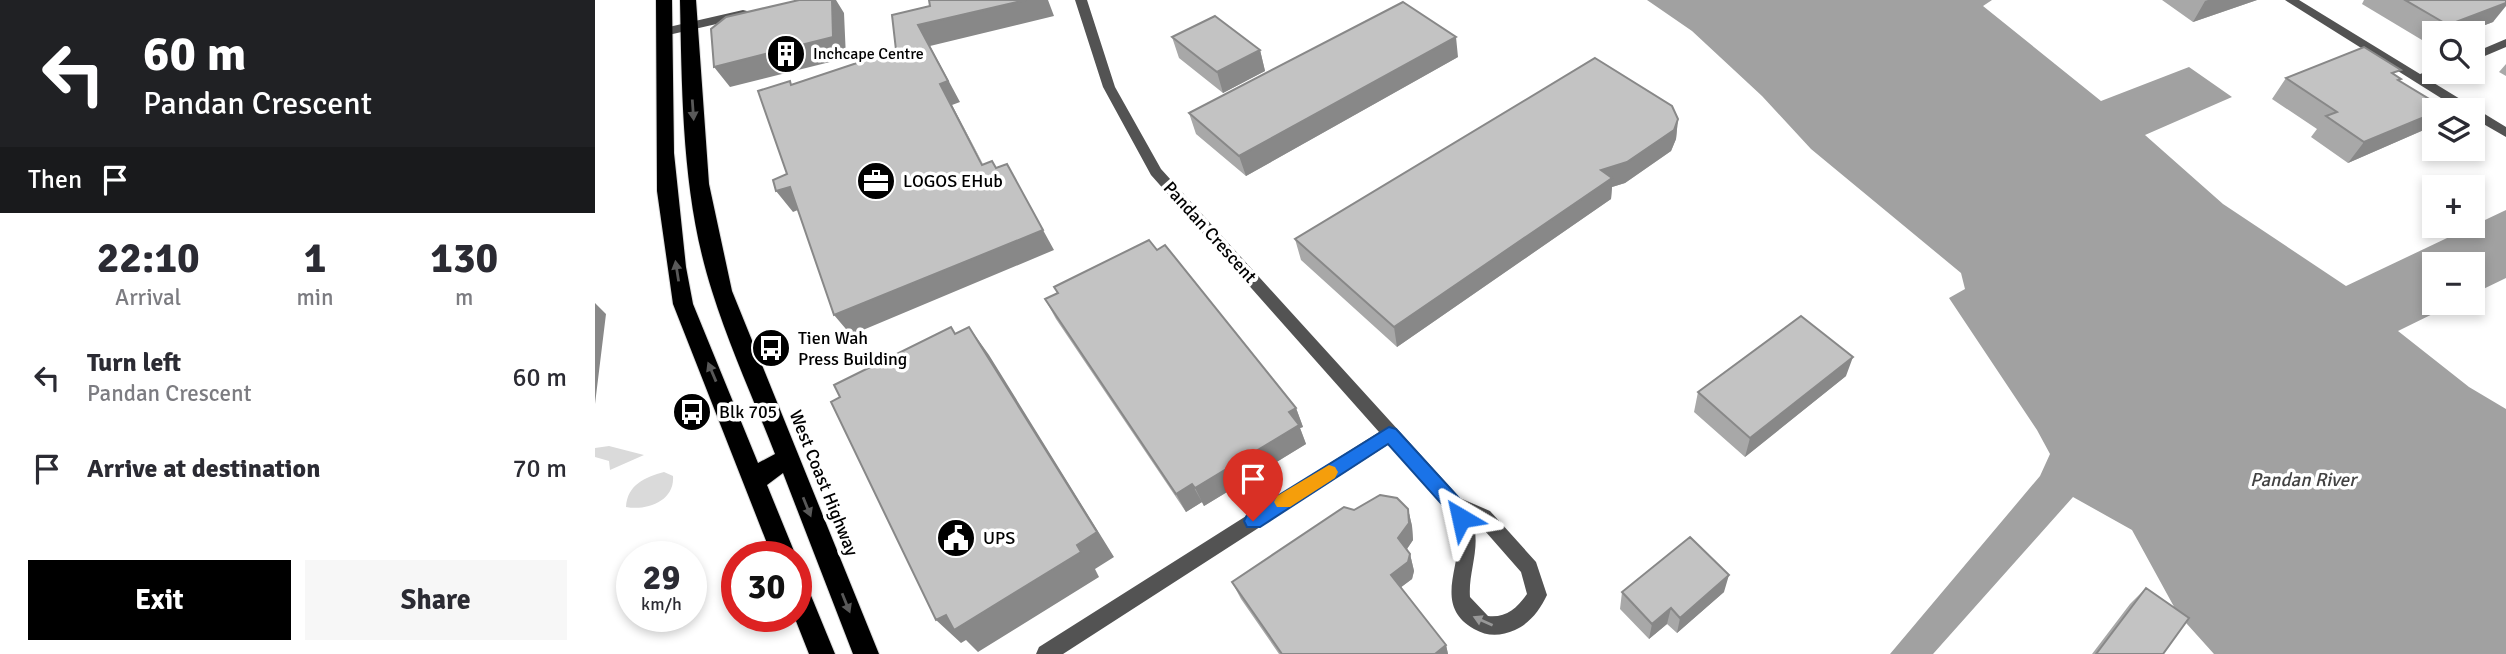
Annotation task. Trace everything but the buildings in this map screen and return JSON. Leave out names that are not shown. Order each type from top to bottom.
[{"type":"highway","points":[[663,0],[665,156],[675,269],[683,304],[778,541]]},
{"type":"highway","name":"West Coast Highway","points":[[688,0],[693,119],[712,257],[722,291],[866,654]]},
{"type":"highway","points":[[756,481],[772,465],[789,462]]},
{"type":"highway","points":[[812,629],[822,654]]},
{"type":"street","name":"Pandan Crescent","points":[[1081,0],[1109,88],[1156,172],[1454,504],[1467,533],[1459,596],[1462,606],[1482,624],[1495,626],[1516,620],[1527,612],[1537,595],[1529,568],[1484,517],[1454,504]]},
{"type":"street","points":[[2291,0],[2450,98]]},
{"type":"street","points":[[664,32],[752,13]]},
{"type":"street","points":[[2485,52],[2506,43]]},
{"type":"street","points":[[2485,120],[2506,133]]},
{"type":"street","points":[[1046,654],[1389,434]]},
{"type":"shaded area","points":[[609,446],[644,455],[610,470],[609,461],[595,457],[595,448]]},
{"type":"shaded area","points":[[664,472],[673,476],[672,485],[665,498],[651,506],[626,507],[630,493],[638,483]]},
{"type":"water","name":"Pandan River","points":[[1647,0],[1992,0],[1983,6],[2101,101],[2189,67],[2232,97],[2145,135],[2223,204],[2346,286],[2447,238],[2485,238],[2485,220],[2506,210],[2506,278],[2485,288],[2485,252],[2422,252],[2422,315],[2431,315],[2398,331],[2469,387],[2506,409],[2506,654],[2214,654],[2178,614],[2132,530],[2073,497],[1933,654],[1890,654],[2040,476],[2050,454],[2037,430],[1949,298],[1965,289],[1961,273],[1811,149],[1762,96],[1692,31]]},
{"type":"slow traffic","points":[[1283,502],[1329,472]]},
{"type":"place","name":"Inchcape Centre","points":[[786,54]]},
{"type":"place","name":"LOGOS EHub","points":[[876,181]]},
{"type":"place","name":"Tien Wah Press Building","points":[[771,348]]},
{"type":"place","name":"Blk 705","points":[[692,412]]},
{"type":"place","name":"UPS","points":[[956,538]]},
{"type":"route","points":[[1253,521],[1389,434],[1454,504],[1461,518]]}]
